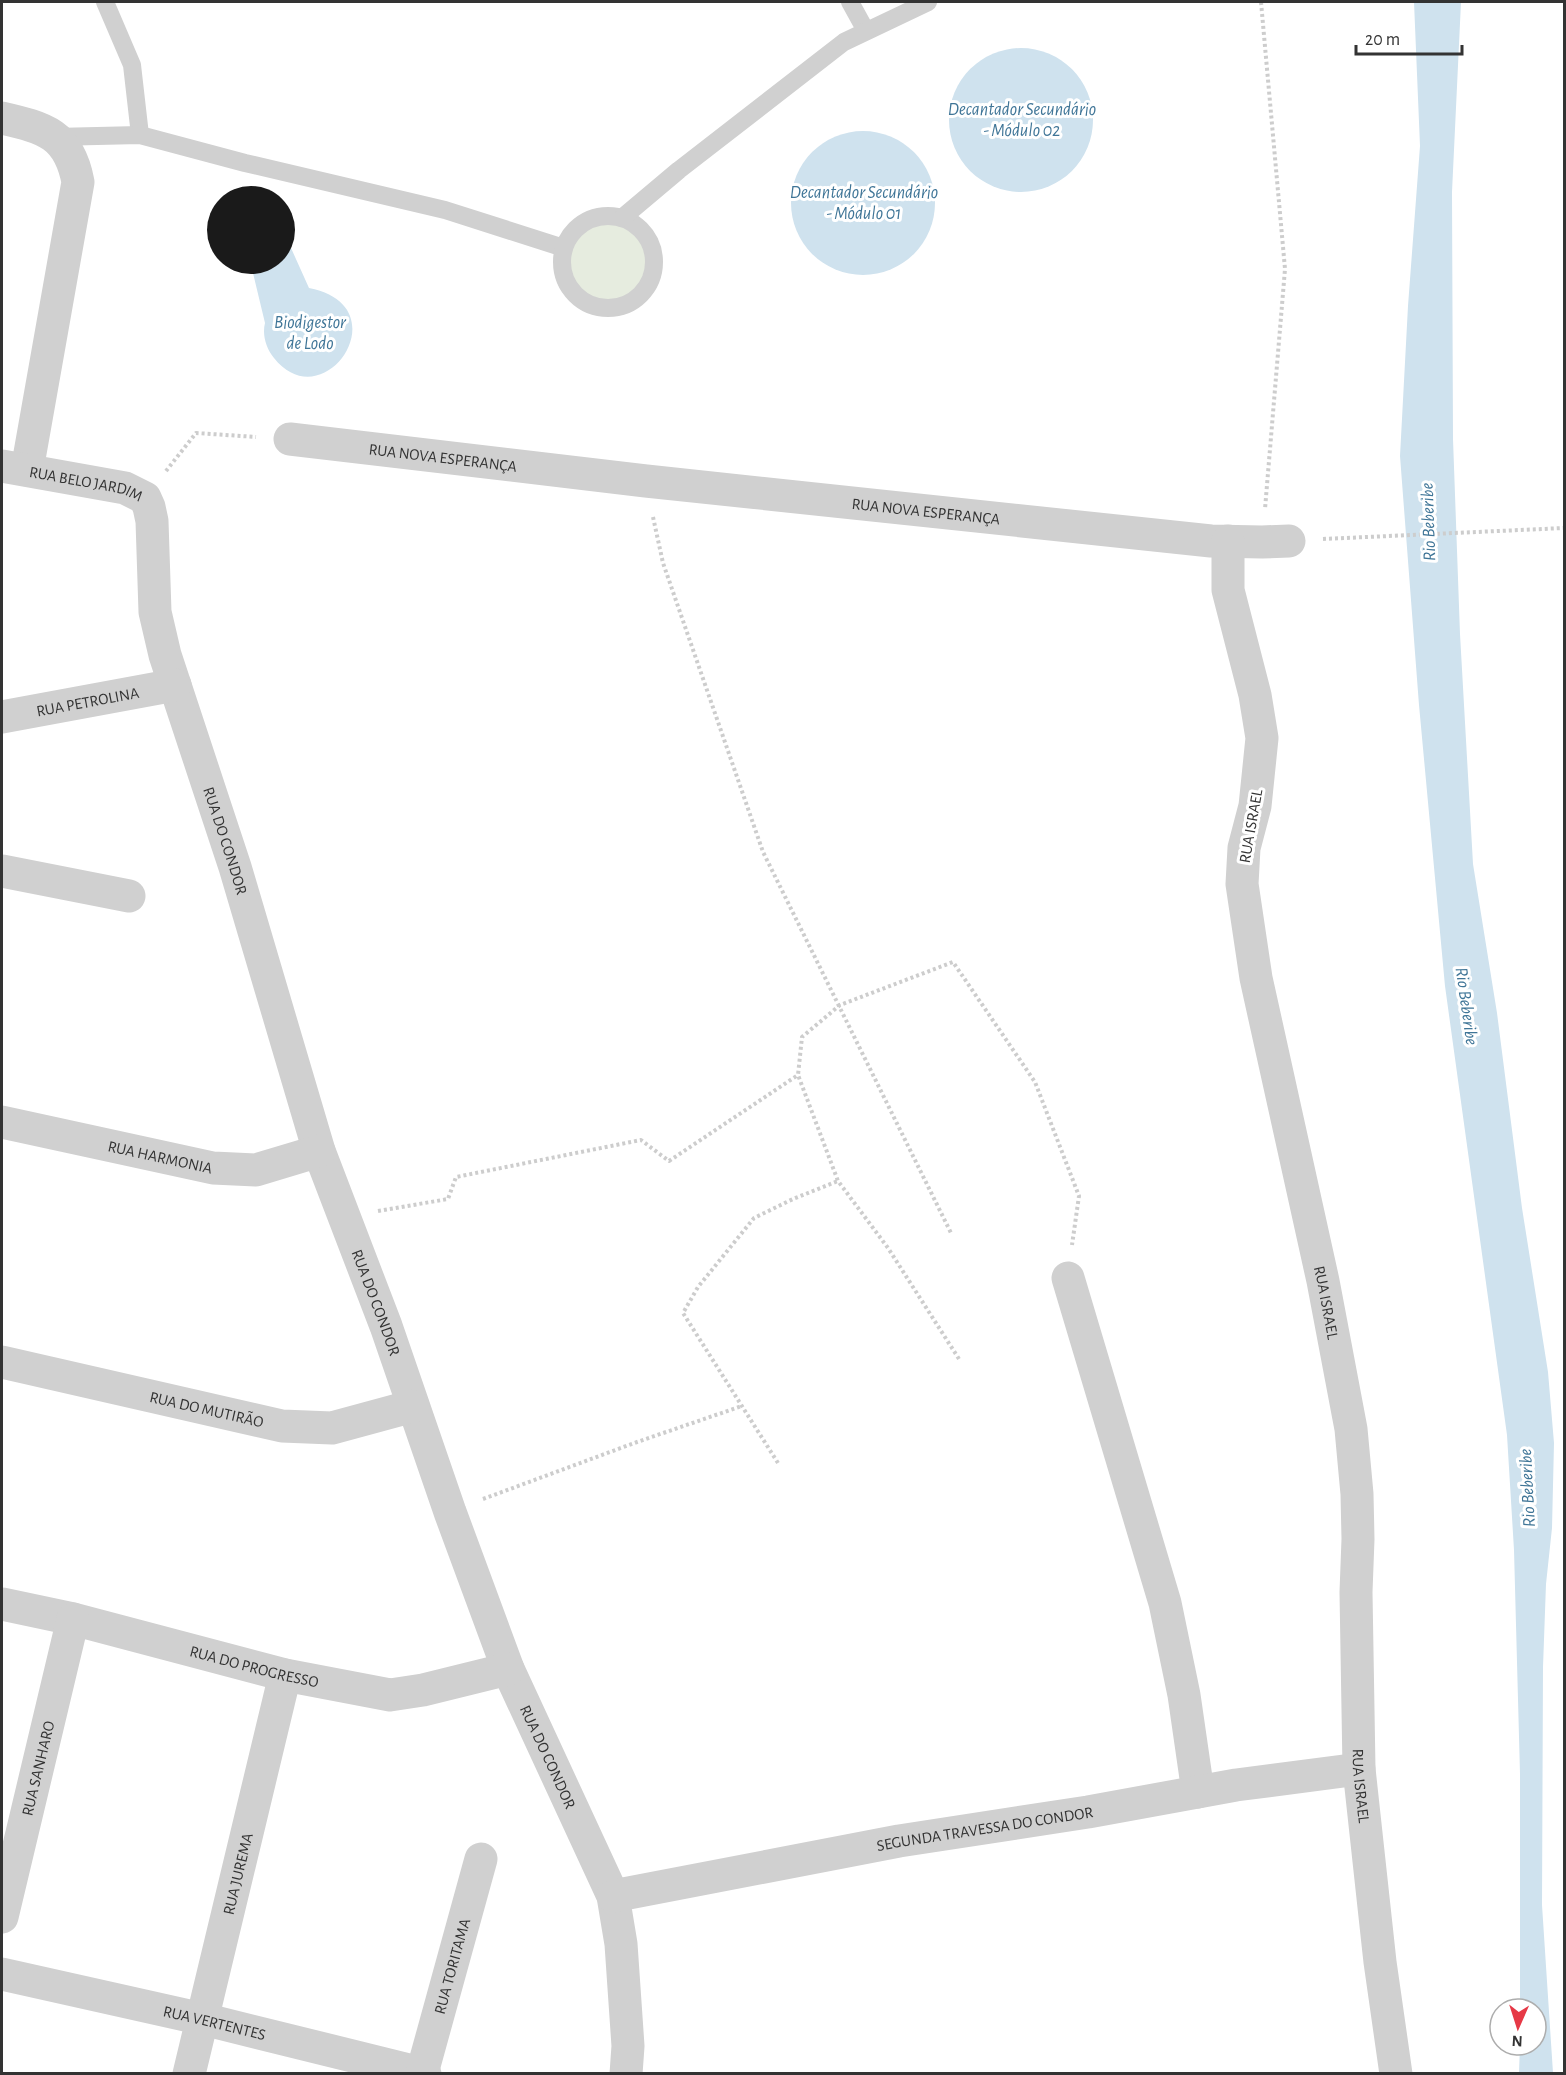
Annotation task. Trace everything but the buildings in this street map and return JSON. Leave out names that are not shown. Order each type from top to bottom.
[{"type":"street","points":[[2,118],[36,126],[54,137],[65,147],[74,162],[78,182],[14,468]]},
{"type":"street","name":"RUA NOVA ESPERANÇA","points":[[290,439],[646,481],[1228,541],[1276,542]]},
{"type":"street","name":"RUA BELO JARDIM","points":[[14,468],[125,488],[149,510]]},
{"type":"street","name":"RUA DO CONDOR","points":[[149,510],[155,612],[165,655],[235,867],[319,1151],[386,1326],[450,1512],[508,1669],[613,1896],[621,1944],[628,2046],[626,2073]]},
{"type":"street","name":"RUA ISRAEL","points":[[1228,541],[1228,590],[1255,694],[1262,738],[1255,806],[1244,848],[1242,884],[1256,978],[1323,1281],[1351,1429],[1357,1494],[1359,1769],[1380,1962],[1396,2073]]},
{"type":"street","name":"RUA PETROLINA","points":[[2,717],[174,685]]},
{"type":"street","points":[[2,871],[129,896]]},
{"type":"street","name":"RUA HARMONIA","points":[[2,1122],[213,1168],[256,1170],[319,1151]]},
{"type":"street","points":[[1068,1278],[1165,1603],[1184,1695],[1198,1792]]},
{"type":"street","name":"RUA DO MUTIRÃO","points":[[2,1362],[282,1426],[333,1428],[413,1406]]},
{"type":"street","name":"RUA DO PROGRESSO","points":[[2,1604],[72,1618],[285,1675],[390,1695],[423,1690],[508,1669]]},
{"type":"street","name":"RUA SANHARO","points":[[2,1917],[72,1618]]},
{"type":"street","name":"RUA JUREMA","points":[[189,2073],[285,1675]]},
{"type":"street","name":"SEGUNDA TRAVESSA DO CONDOR","points":[[613,1896],[899,1840],[1088,1812],[1236,1785],[1359,1769]]},
{"type":"street","name":"RUA TORITAMA","points":[[423,2073],[481,1859]]},
{"type":"street","name":"RUA VERTENTES","points":[[2,1974],[203,2019],[423,2073]]},
{"type":"lane","points":[[105,2],[132,65],[140,135]]},
{"type":"lane","points":[[850,2],[866,31]]},
{"type":"lane","points":[[622,218],[679,170],[844,42],[928,2]]},
{"type":"lane","points":[[54,137],[140,135],[245,163],[445,210],[564,249]]},
{"type":"lane","points":[[608,216],[622,218],[635,225],[645,235],[652,248],[654,261],[652,276],[646,289],[636,299],[623,306],[609,308],[594,306],[581,300],[571,290],[564,277],[562,263],[564,249],[570,236],[580,226],[593,219],[608,216]]},
{"type":"path","points":[[1261,2],[1285,269],[1276,542],[1564,528]]},
{"type":"path","points":[[149,510],[196,433],[290,439]]},
{"type":"path","points":[[646,481],[663,563],[763,852],[952,1235]]},
{"type":"path","points":[[959,1359],[888,1248],[838,1181],[798,1075],[802,1037],[840,1005],[953,962],[1035,1082],[1079,1196],[1068,1278]]},
{"type":"path","points":[[344,1217],[448,1199],[456,1177],[641,1140],[669,1161],[798,1075]]},
{"type":"path","points":[[778,1463],[683,1313],[698,1287],[754,1218],[838,1181]]},
{"type":"path","points":[[450,1512],[637,1442],[742,1406]]},
{"type":"shaded area","points":[[607,224],[623,227],[636,236],[645,249],[648,265],[645,281],[636,294],[623,303],[607,306],[591,303],[578,294],[569,281],[566,265],[569,249],[578,236],[591,227]]},
{"type":"water","name":"Rio Beberibe","points":[[1414,2],[1461,2],[1452,192],[1453,439],[1460,634],[1473,864],[1497,1013],[1522,1208],[1548,1372],[1554,1443],[1552,1528],[1546,1584],[1543,1667],[1542,1905],[1553,2073],[1519,2073],[1520,2057],[1548,2057],[1548,1997],[1520,1997],[1520,1774],[1514,1550],[1507,1435],[1445,986],[1419,705],[1400,456],[1420,146]]},
{"type":"water","name":"Decantador Secundário - Módulo 02","points":[[1021,48],[1049,53],[1072,69],[1088,92],[1093,120],[1088,148],[1072,171],[1049,187],[1021,192],[993,187],[970,171],[954,148],[949,120],[954,92],[970,69],[993,53]]},
{"type":"water","name":"Decantador Secundário - Módulo 01","points":[[863,131],[891,136],[914,152],[930,175],[935,203],[930,231],[914,254],[891,270],[863,275],[835,270],[812,254],[796,231],[791,203],[796,175],[812,152],[835,136]]},
{"type":"water","name":"Biodigestor de Lodo","points":[[291,248],[309,288],[336,299],[350,315],[352,335],[345,353],[332,368],[314,376],[294,374],[274,358],[265,341],[265,323],[253,273],[275,265]]}]
